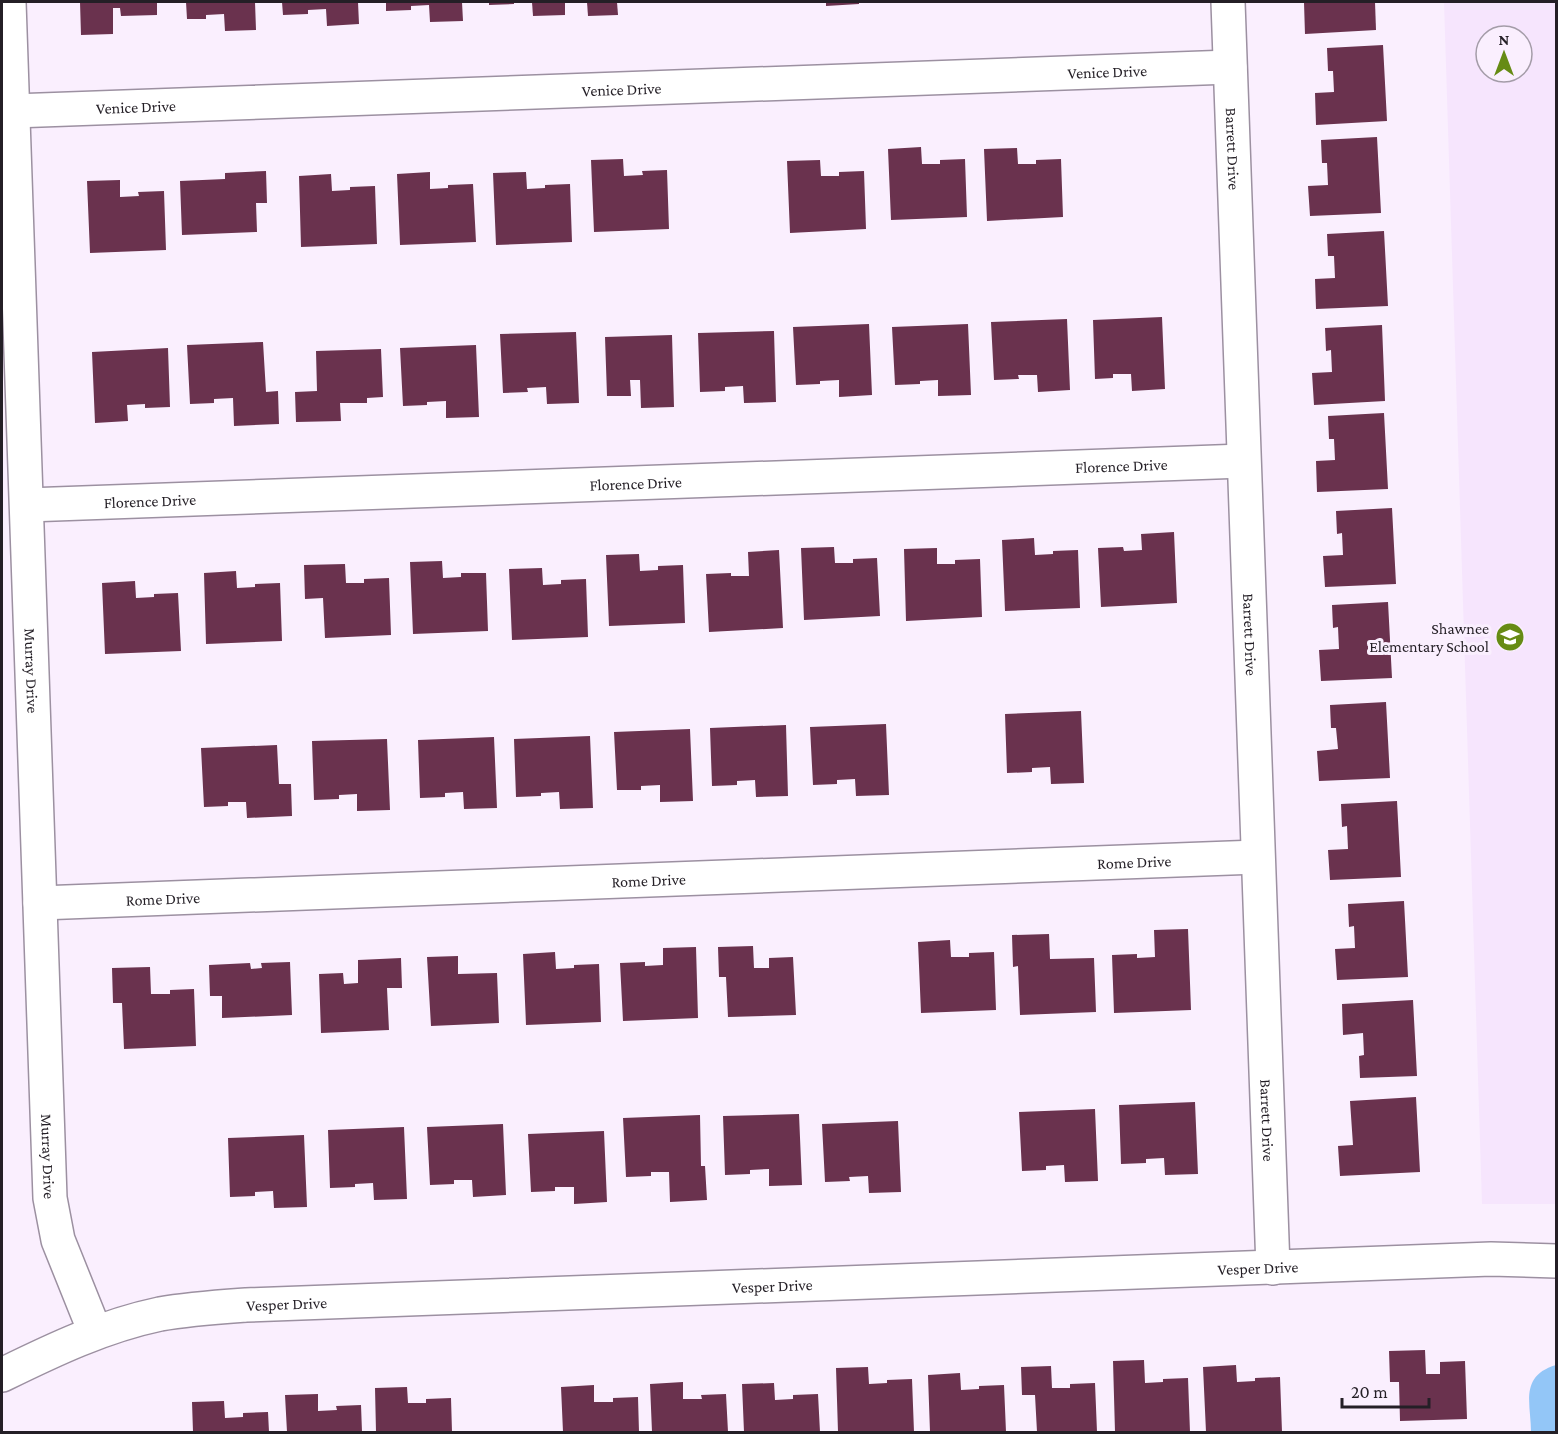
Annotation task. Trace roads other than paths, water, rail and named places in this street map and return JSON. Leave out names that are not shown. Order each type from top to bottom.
[{"type":"street","name":"Murray Drive","points":[[9,2],[50,1198],[58,1240],[95,1332]]},
{"type":"street","name":"Barrett Drive","points":[[1228,2],[1273,1268]]},
{"type":"street","name":"Venice Drive","points":[[13,111],[1230,67]]},
{"type":"street","name":"Florence Drive","points":[[27,505],[1243,461]]},
{"type":"street","name":"Rome Drive","points":[[40,903],[1257,857]]},
{"type":"street","points":[[1556,1261],[1557,1256]]},
{"type":"street","name":"Vesper Drive","points":[[2,1375],[59,1346],[95,1332],[160,1314],[246,1305],[1491,1259],[1556,1261]]},
{"type":"water","points":[[1556,1365],[1556,1432],[1531,1432],[1529,1401],[1532,1384],[1536,1376]]},
{"type":"place","name":"Shawnee Elementary School","points":[[1510,637]]}]
